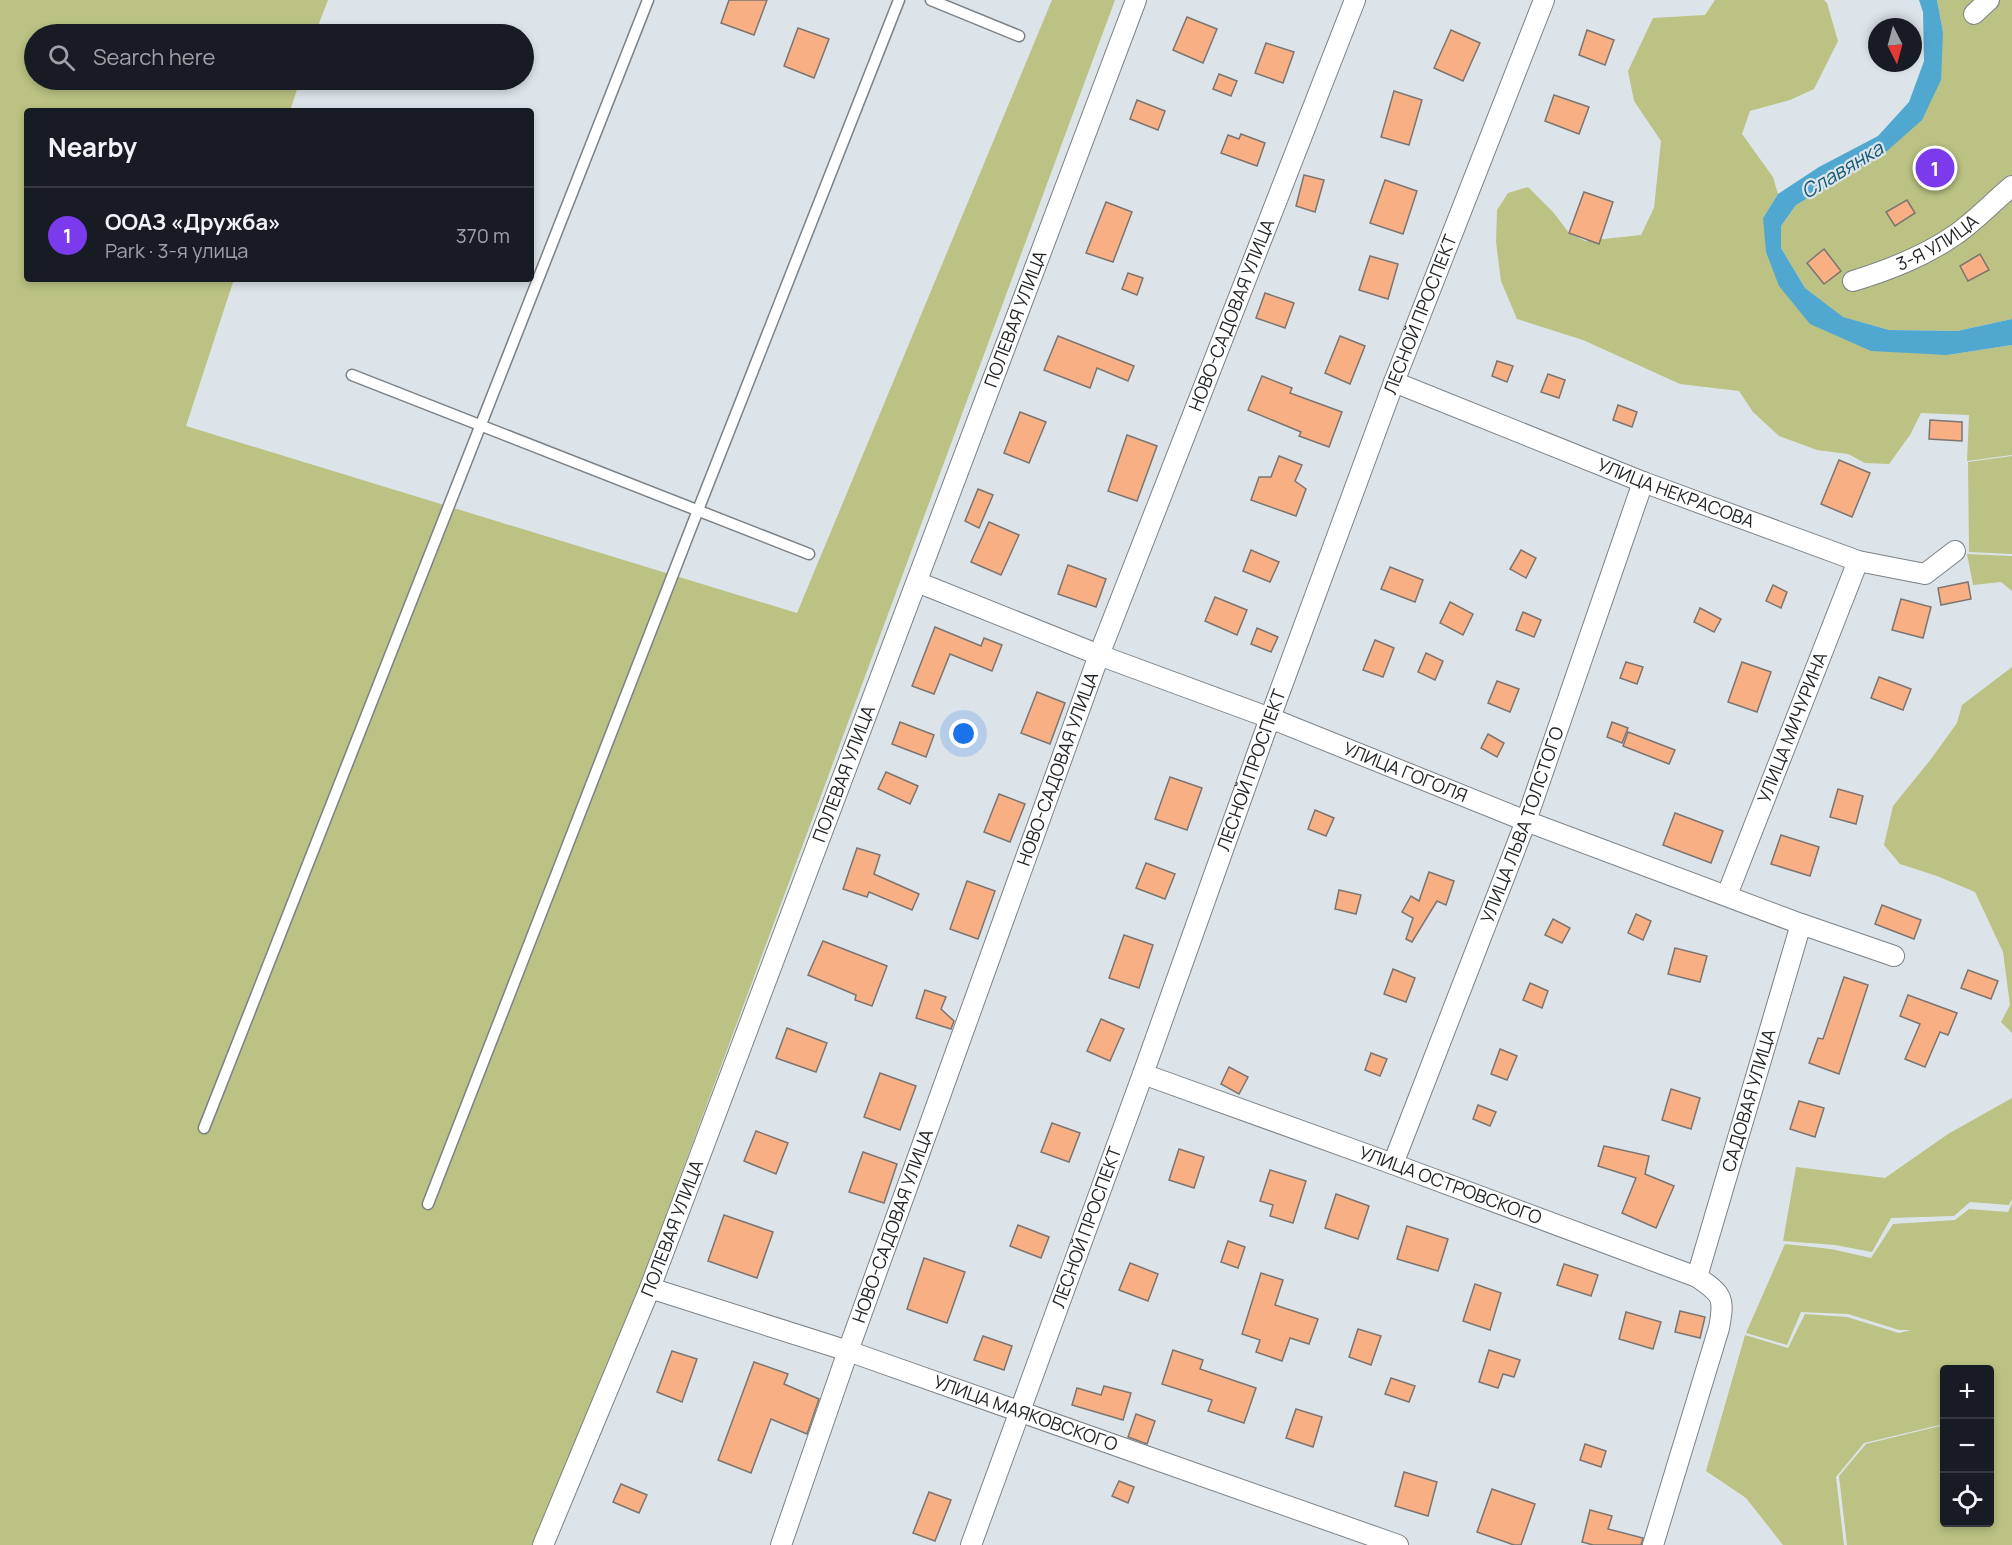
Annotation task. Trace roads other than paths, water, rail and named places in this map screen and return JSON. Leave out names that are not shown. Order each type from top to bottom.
[{"type":"street","name":"ПОЛЕВАЯ УЛИЦА","points":[[543,1545],[650,1288],[1136,0]]},
{"type":"street","name":"НОВО-САДОВАЯ УЛИЦА","points":[[781,1545],[848,1351],[1099,655],[1355,0]]},
{"type":"street","name":"ЛЕСНОЙ ПРОСПЕКТ","points":[[971,1545],[1018,1411],[1143,1074],[1270,717],[1394,382],[1544,0]]},
{"type":"street","points":[[1974,14],[1989,0]]},
{"type":"street","name":"3-Я УЛИЦА","points":[[1852,281],[1890,270],[1919,257],[1956,234],[2012,186]]},
{"type":"street","name":"УЛИЦА НЕКРАСОВА","points":[[1394,382],[1643,482],[1858,561],[1925,574],[1955,551]]},
{"type":"street","name":"УЛИЦА ЛЬВА ТОЛСТОГО","points":[[1393,1164],[1526,821],[1643,482]]},
{"type":"street","name":"УЛИЦА МИЧУРИНА","points":[[1727,895],[1858,561]]},
{"type":"street","name":"УЛИЦА ГОГОЛЯ","points":[[917,582],[1099,655],[1270,717],[1526,821],[1801,924],[1894,956]]},
{"type":"street","name":"САДОВАЯ УЛИЦА","points":[[1697,1277],[1801,924]]},
{"type":"street","name":"УЛИЦА ОСТРОВСКОГО","points":[[1143,1074],[1697,1277],[1717,1291],[1723,1308],[1719,1328],[1653,1545]]},
{"type":"street","name":"УЛИЦА МАЯКОВСКОГО","points":[[650,1288],[848,1351],[1398,1545]]},
{"type":"lane","points":[[204,1128],[648,0]]},
{"type":"lane","points":[[428,1204],[899,0]]},
{"type":"lane","points":[[931,0],[1019,36]]},
{"type":"lane","points":[[352,375],[809,554]]},
{"type":"water","name":"Славянка","points":[[1919,0],[1937,0],[1943,32],[1941,80],[1922,120],[1887,151],[1796,205],[1781,226],[1781,248],[1805,288],[1843,317],[1889,330],[1957,331],[2012,319],[2012,345],[1947,355],[1871,351],[1810,324],[1779,286],[1766,252],[1763,218],[1778,194],[1819,167],[1878,136],[1909,102],[1920,72],[1922,72],[1924,61],[1923,12]]},
{"type":"place","name":"ООАЗ «Дружба»","points":[[1935,168]]}]
